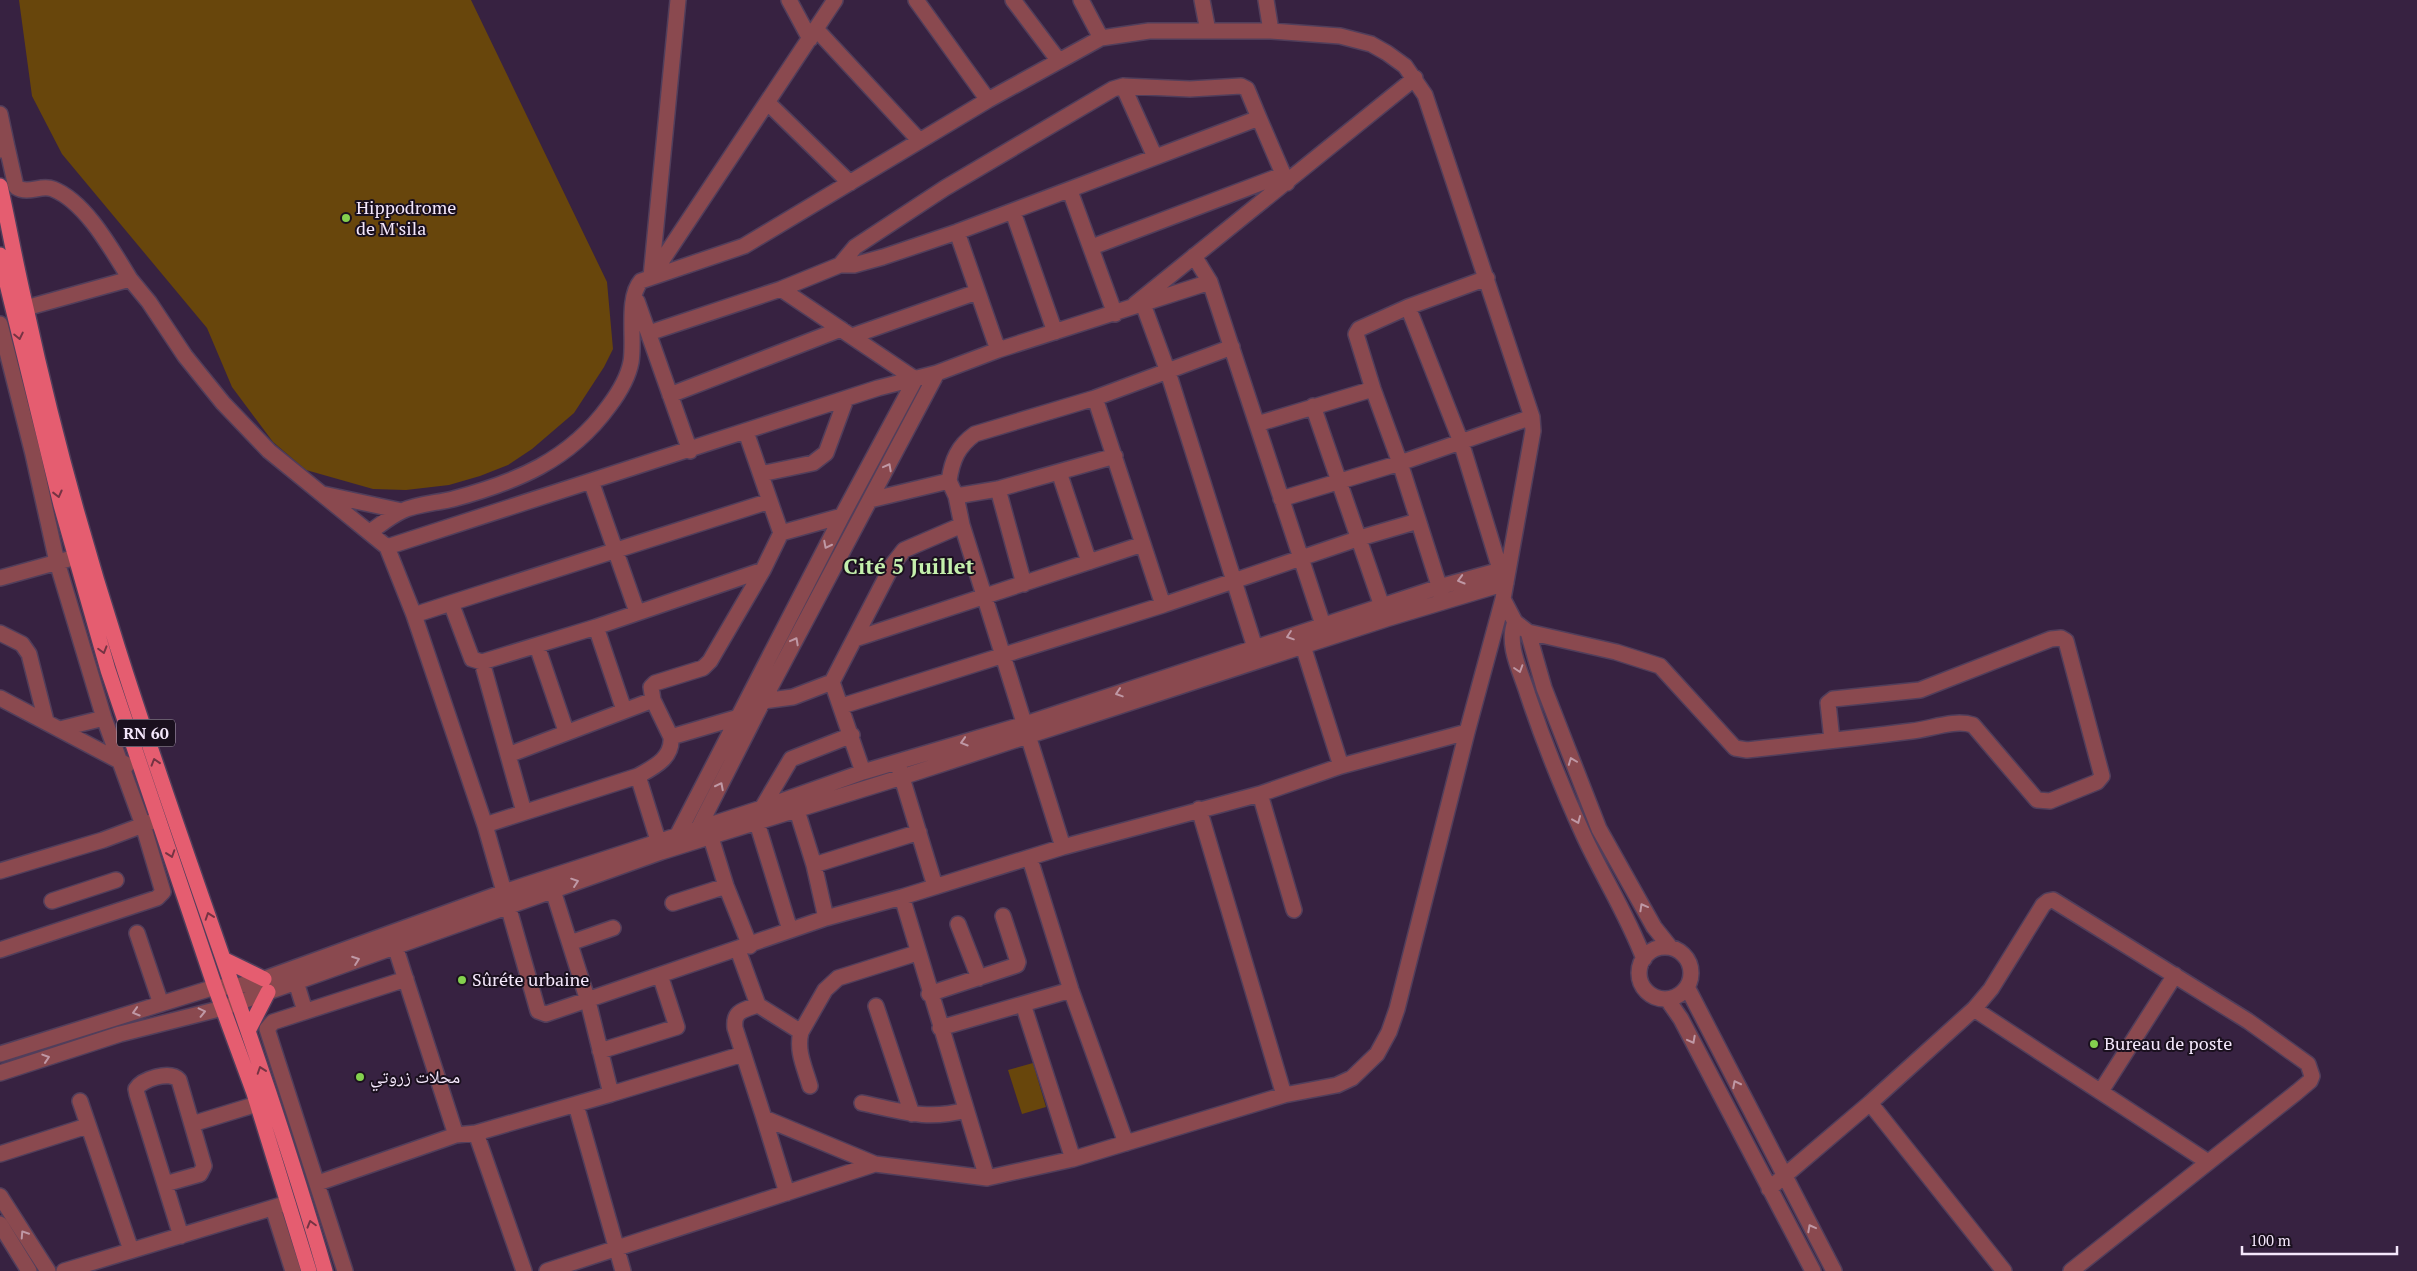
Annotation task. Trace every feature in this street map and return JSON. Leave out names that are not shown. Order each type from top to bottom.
[{"type":"main road","name":"RN 60","points":[[0,186],[4,231],[60,506],[108,670],[215,987],[260,1096],[325,1271]]},
{"type":"main road","name":"RN 60","points":[[0,255],[19,310],[118,650],[163,787],[240,1002],[248,1031],[260,1096],[288,1203],[309,1271]]},
{"type":"main road","points":[[225,960],[266,985],[248,1031]]},
{"type":"street","points":[[650,277],[678,0]]},
{"type":"street","points":[[789,0],[813,34],[919,140]]},
{"type":"street","points":[[650,277],[835,0]]},
{"type":"street","points":[[916,0],[988,100]]},
{"type":"street","points":[[1014,0],[1059,61]]},
{"type":"street","points":[[1081,0],[1101,38]]},
{"type":"street","points":[[1202,0],[1208,31]]},
{"type":"street","points":[[1266,0],[1271,31]]},
{"type":"street","points":[[370,532],[402,511],[453,499],[524,476],[550,462],[592,428],[610,405],[626,376],[631,362],[634,292],[641,282],[650,277],[730,253],[744,246],[919,140],[1101,38],[1149,31],[1271,31],[1340,36],[1372,44],[1404,66],[1415,78],[1426,95],[1532,417],[1533,431],[1505,573],[1503,600],[1389,1032],[1377,1054],[1352,1078],[1337,1085],[1284,1095],[1073,1158],[986,1178],[875,1164],[764,1118]]},
{"type":"street","points":[[1137,306],[1284,179],[1415,78]]},
{"type":"street","points":[[840,265],[855,247],[944,188],[1103,93],[1123,86],[1190,90],[1244,87],[1284,179]]},
{"type":"street","points":[[1123,86],[1155,157]]},
{"type":"street","points":[[768,103],[850,183]]},
{"type":"street","points":[[0,114],[3,149],[16,187],[25,191],[51,188],[69,198],[103,238],[185,356],[222,403],[269,451],[387,547],[414,614],[485,825],[538,1010],[546,1014],[744,948],[826,918],[1030,859],[1063,847],[1260,794],[1341,766],[1467,732]]},
{"type":"street","points":[[649,333],[781,289],[840,265],[854,265],[883,257],[1013,212],[1259,118]]},
{"type":"street","points":[[1092,246],[1284,179]]},
{"type":"street","points":[[1070,191],[1092,246],[1115,314]]},
{"type":"street","points":[[1013,212],[1055,332]]},
{"type":"street","points":[[956,232],[998,350]]},
{"type":"street","points":[[1194,256],[1210,282],[1326,631]]},
{"type":"street","points":[[19,310],[130,278]]},
{"type":"street","points":[[1444,602],[1400,463],[1372,389],[1356,332],[1408,307],[1487,278]]},
{"type":"street","points":[[387,547],[690,451],[846,398],[937,373],[998,350],[1210,282]]},
{"type":"street","points":[[781,289],[915,378]]},
{"type":"street","points":[[634,292],[690,451]]},
{"type":"street","points":[[670,395],[847,333],[977,292]]},
{"type":"street","points":[[1137,306],[1168,372],[1257,654]]},
{"type":"street","points":[[1408,307],[1461,442],[1505,573]]},
{"type":"street","points":[[0,324],[33,454],[57,562],[104,718],[122,762],[163,889],[161,896],[0,950]]},
{"type":"street","points":[[1063,847],[962,525],[956,496],[949,481],[952,463],[964,442],[975,434],[1095,398],[1232,347]]},
{"type":"street","points":[[660,846],[678,834],[752,708],[868,504],[937,373]]},
{"type":"street","points":[[800,1032],[758,1005],[726,886],[706,831],[752,708],[842,516],[915,378]]},
{"type":"street","points":[[1257,424],[1372,389]]},
{"type":"street","points":[[761,474],[813,463],[820,459],[826,453],[846,398]]},
{"type":"street","points":[[1095,398],[1163,605]]},
{"type":"street","points":[[1313,406],[1384,612]]},
{"type":"street","points":[[1281,499],[1400,463],[1532,417]]},
{"type":"street","points":[[485,825],[638,776],[660,765],[670,750],[671,737],[650,693],[655,684],[703,668],[710,662],[763,570],[781,533],[746,432]]},
{"type":"street","points":[[956,496],[998,489],[1115,456]]},
{"type":"street","points":[[1059,472],[1089,562]]},
{"type":"street","points":[[591,481],[637,612]]},
{"type":"street","points":[[850,501],[868,504],[949,481]]},
{"type":"street","points":[[998,489],[1024,584]]},
{"type":"street","points":[[321,494],[402,511]]},
{"type":"street","points":[[414,614],[770,501]]},
{"type":"street","points":[[781,533],[842,516]]},
{"type":"street","points":[[842,706],[1002,654],[1163,605],[1360,538],[1418,521]]},
{"type":"street","points":[[671,737],[752,708],[793,697],[832,682],[893,564],[904,550],[962,525]]},
{"type":"street","points":[[854,639],[1143,544]]},
{"type":"street","points":[[0,578],[76,557]]},
{"type":"street","points":[[451,603],[472,659],[482,662],[596,627],[763,570]]},
{"type":"street","points":[[0,1073],[120,1034],[223,1008],[240,1002],[266,985],[507,898],[660,846],[758,814],[902,778],[1027,730],[1384,612],[1439,586],[1505,573]]},
{"type":"street","points":[[1384,612],[1444,602],[1505,573]]},
{"type":"street","points":[[1503,600],[1516,622],[1528,632],[1616,652],[1660,666],[1736,748],[1747,750],[1969,724],[1973,725],[2037,800],[2050,801],[2097,782],[2102,776],[2066,641],[2061,638],[2051,639],[1920,690],[1833,699],[1828,703],[1832,740]]},
{"type":"street","points":[[1516,622],[1511,634],[1517,662],[1542,737],[1584,836],[1636,937],[1644,959]]},
{"type":"street","points":[[596,627],[624,710]]},
{"type":"street","points":[[1257,654],[1303,646],[1326,631]]},
{"type":"street","points":[[1528,632],[1544,688],[1599,829],[1654,927],[1670,948]]},
{"type":"street","points":[[0,633],[22,644],[29,654],[46,721]]},
{"type":"street","points":[[537,646],[566,731]]},
{"type":"street","points":[[1303,646],[1341,766]]},
{"type":"street","points":[[482,662],[524,812]]},
{"type":"street","points":[[832,682],[864,772]]},
{"type":"street","points":[[0,698],[142,772]]},
{"type":"street","points":[[508,755],[566,731],[653,700]]},
{"type":"street","points":[[60,729],[104,718]]},
{"type":"street","points":[[795,804],[864,772],[1027,730]]},
{"type":"street","points":[[790,930],[758,814],[792,760],[852,736]]},
{"type":"street","points":[[898,762],[936,886]]},
{"type":"street","points":[[638,776],[660,846]]},
{"type":"street","points":[[1260,794],[1294,910]]},
{"type":"street","points":[[795,804],[814,865],[826,918]]},
{"type":"street","points":[[1199,809],[1284,1095]]},
{"type":"street","points":[[0,871],[103,840],[159,819]]},
{"type":"street","points":[[678,834],[706,831]]},
{"type":"street","points":[[814,865],[919,832]]},
{"type":"street","points":[[1030,859],[1071,990],[1126,1143]]},
{"type":"street","points":[[52,901],[116,880]]},
{"type":"street","points":[[551,883],[588,1001],[611,1094]]},
{"type":"street","points":[[673,903],[726,886]]},
{"type":"street","points":[[902,897],[929,994],[986,1178]]},
{"type":"street","points":[[0,1054],[215,987],[296,982],[395,946],[507,898]]},
{"type":"street","points":[[1769,1189],[1870,1103],[1974,1009],[1991,989],[2048,901],[2053,900],[2248,1022],[2308,1064],[2312,1070],[2310,1081],[2071,1271]]},
{"type":"street","points":[[929,994],[1013,967],[1018,962],[1003,916]]},
{"type":"street","points":[[958,924],[979,978]]},
{"type":"street","points":[[570,943],[612,928]]},
{"type":"street","points":[[137,933],[161,1004]]},
{"type":"street","points":[[395,946],[456,1135]]},
{"type":"street","points":[[1670,948],[1682,953],[1689,963],[1691,975],[1688,987],[1679,995],[1667,999],[1654,996],[1645,988],[1640,971],[1644,959],[1652,950],[1670,948]]},
{"type":"street","points":[[810,1086],[799,1049],[800,1032],[826,990],[838,978],[917,953]]},
{"type":"street","points":[[600,1051],[677,1027],[660,975]]},
{"type":"street","points":[[2101,1091],[2175,975]]},
{"type":"street","points":[[345,1271],[267,1029],[273,1022],[406,979]]},
{"type":"street","points":[[296,982],[305,1011]]},
{"type":"street","points":[[1688,987],[1784,1178],[1834,1271]]},
{"type":"street","points":[[940,1028],[1071,990]]},
{"type":"street","points":[[1667,999],[1680,1018],[1813,1271]]},
{"type":"street","points":[[1023,1004],[1073,1158]]},
{"type":"street","points":[[758,1005],[740,1011],[734,1018],[743,1054],[787,1193]]},
{"type":"street","points":[[876,1006],[912,1114]]},
{"type":"street","points":[[1974,1009],[2208,1162]]},
{"type":"street","points":[[318,1183],[456,1135],[476,1133],[576,1105],[743,1054]]},
{"type":"street","points":[[165,1184],[203,1171],[204,1166],[176,1077],[168,1074],[138,1085],[136,1094],[181,1236]]},
{"type":"street","points":[[192,1124],[284,1084]]},
{"type":"street","points":[[80,1101],[131,1250]]},
{"type":"street","points":[[1870,1103],[2004,1271]]},
{"type":"street","points":[[862,1104],[912,1114],[944,1116],[966,1110]]},
{"type":"street","points":[[576,1105],[623,1271]]},
{"type":"street","points":[[0,1154],[87,1126]]},
{"type":"street","points":[[476,1133],[524,1271]]},
{"type":"street","points":[[547,1271],[875,1164]]},
{"type":"street","points":[[0,1196],[48,1271]]},
{"type":"street","points":[[64,1271],[288,1203]]},
{"type":"street","points":[[273,1208],[293,1271]]},
{"type":"street","points":[[0,1224],[29,1271]]},
{"type":"shaded area","name":"Hippodrome de M'sila","points":[[19,0],[471,0],[607,282],[613,349],[604,367],[574,413],[532,449],[508,465],[449,485],[406,490],[373,489],[306,470],[273,442],[232,387],[207,328],[62,154],[32,96]]},
{"type":"shaded area","points":[[1033,1063],[1046,1107],[1022,1114],[1008,1070]]},
{"type":"place","name":"Hippodrome de M'sila","points":[[346,218]]},
{"type":"place","name":"Sûréte urbaine","points":[[462,980]]},
{"type":"place","name":"Bureau de poste","points":[[2094,1044]]},
{"type":"place","name":"محلات زروتي","points":[[360,1077]]},
{"type":"district","name":"Cité 5 Juillet","points":[[909,566]]}]
